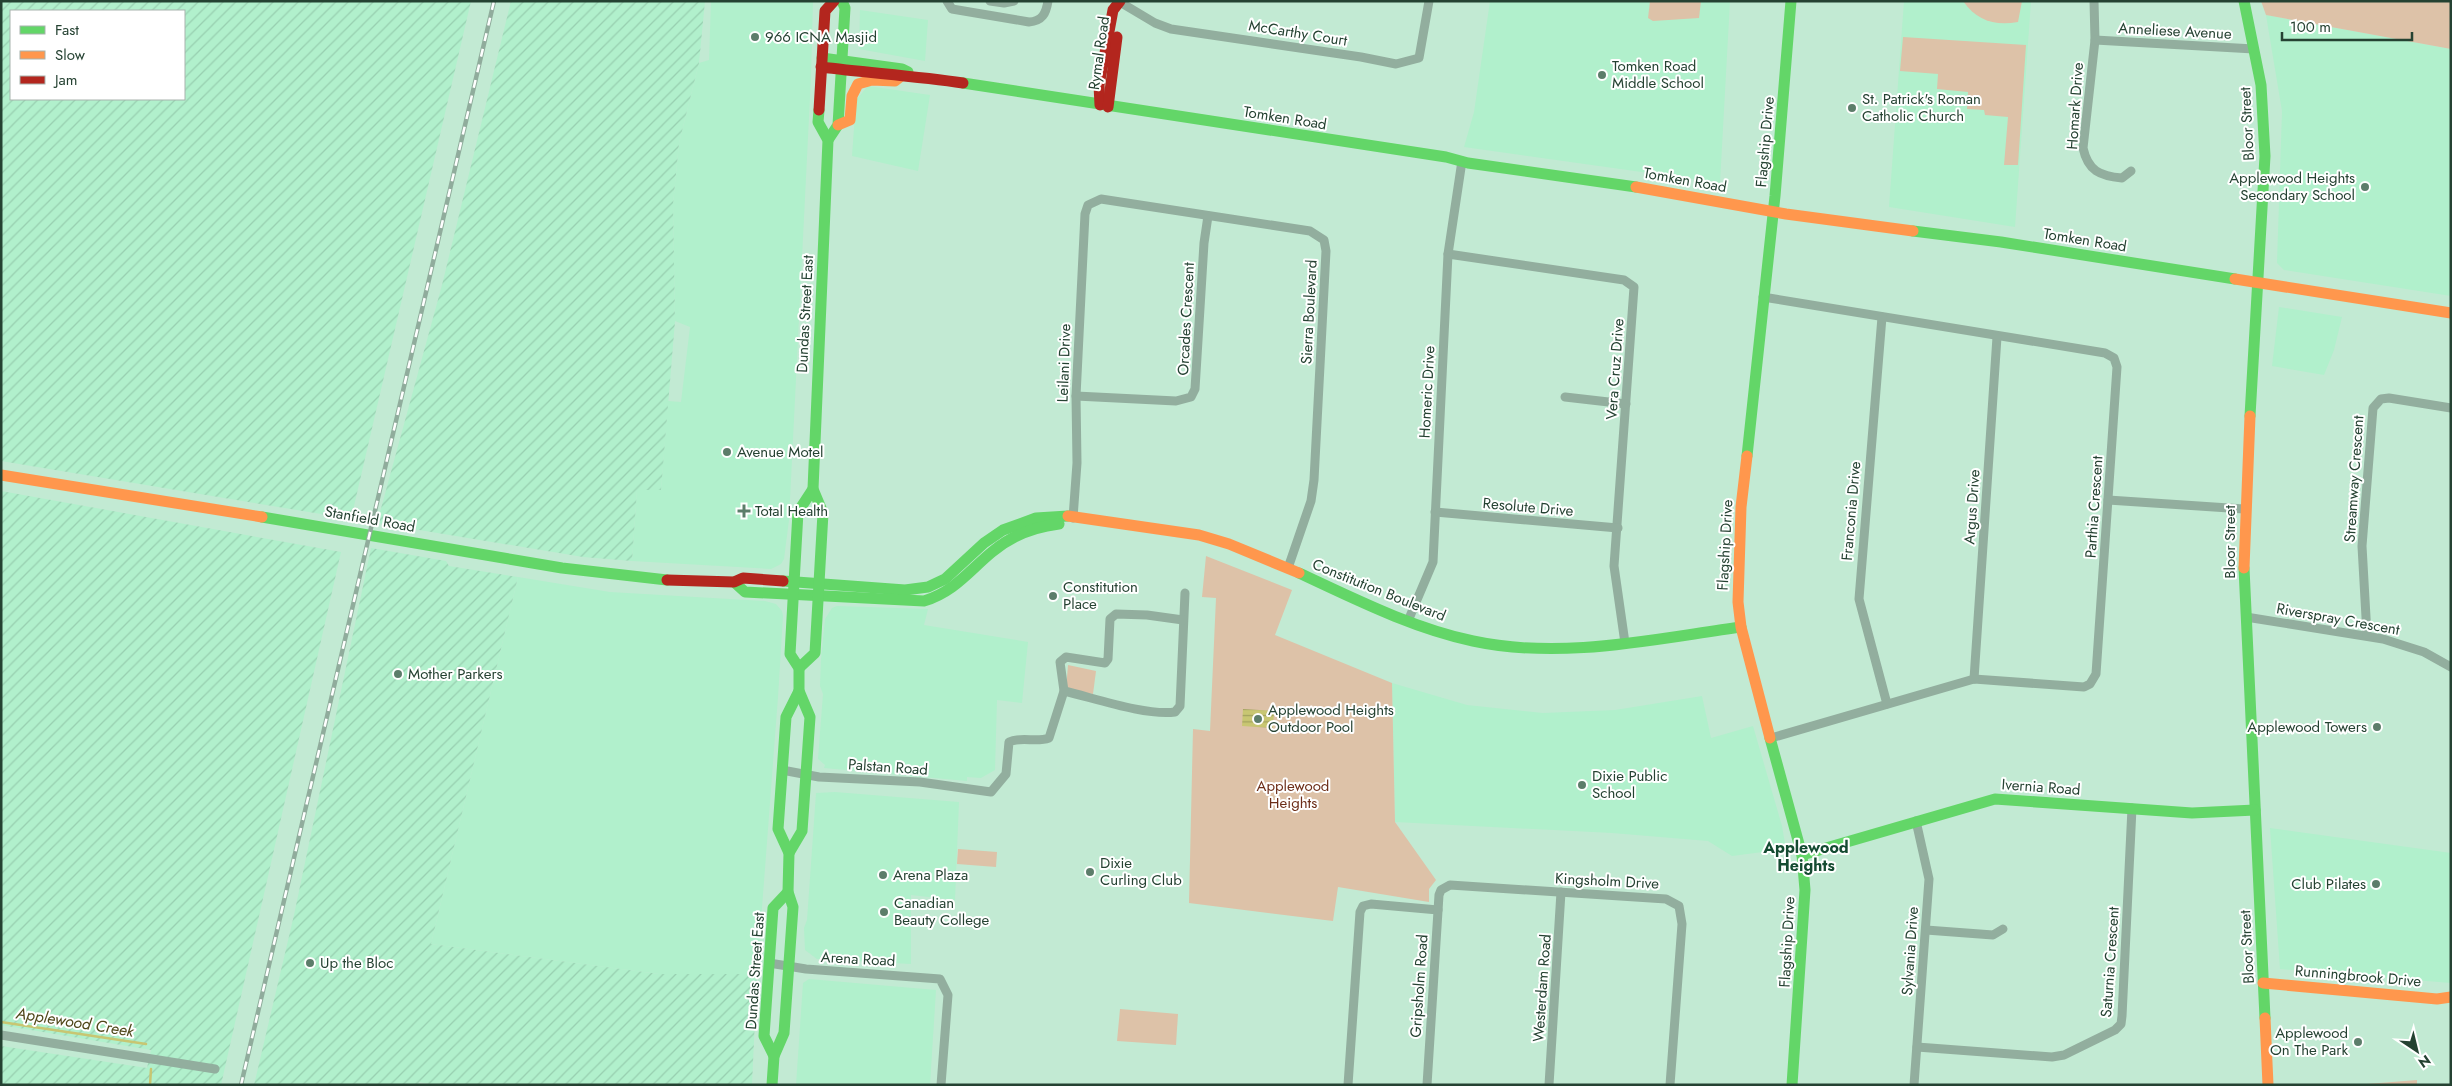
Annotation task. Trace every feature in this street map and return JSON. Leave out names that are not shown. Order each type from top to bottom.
[{"type":"street","name":"Dundas Street East","points":[[799,668],[814,653],[823,513],[813,489],[816,372],[828,140],[818,122],[824,11],[834,1]]},
{"type":"street","points":[[828,140],[838,125],[845,8],[842,1]]},
{"type":"street","points":[[947,1],[952,9],[1029,22],[1037,22],[1042,18],[1046,12],[1048,1]]},
{"type":"street","points":[[990,1],[1004,3],[1014,1]]},
{"type":"street","name":"McCarthy Court","points":[[1119,2],[1155,23],[1171,29],[1361,57],[1396,64],[1419,58],[1429,1]]},
{"type":"street","name":"Flagship Drive","points":[[1791,1],[1764,298],[1741,507],[1738,573],[1741,627],[1802,855],[1805,890],[1792,1085]]},
{"type":"street","name":"Homark Drive","points":[[2094,1],[2095,40],[2083,148],[2086,159],[2092,168],[2106,176],[2122,178],[2131,171]]},
{"type":"street","name":"Bloor Street","points":[[2244,1],[2261,85],[2265,156],[2243,550],[2268,1085]]},
{"type":"street","name":"Rymal Road","points":[[1104,106],[1108,95],[1120,14],[1119,2]]},
{"type":"street","name":"Anneliese Avenue","points":[[2095,40],[2254,49]]},
{"type":"street","name":"Tomken Road","points":[[822,62],[900,77],[915,76],[1684,194],[1772,211],[2000,242],[2258,281],[2451,313]]},
{"type":"street","name":"Tomken Road","points":[[841,65],[902,69],[915,76]]},
{"type":"street","points":[[838,125],[850,120],[851,94],[862,82],[870,79],[895,81],[900,77]]},
{"type":"street","name":"Homeric Drive","points":[[1408,621],[1431,569],[1448,254],[1462,161]]},
{"type":"street","name":"Sierra Boulevard","points":[[1086,208],[1091,202],[1101,199],[1310,231],[1324,240],[1326,265],[1314,480],[1311,501],[1288,568]]},
{"type":"street","name":"Leilani Drive","points":[[1072,518],[1077,463],[1076,396],[1086,208]]},
{"type":"street","name":"Orcades Crescent","points":[[1076,396],[1176,401],[1191,397],[1195,388],[1204,243],[1208,216]]},
{"type":"street","name":"Vera Cruz Drive","points":[[1448,254],[1624,280],[1634,287],[1635,295],[1615,583],[1625,643]]},
{"type":"street","name":"Parthia Crescent","points":[[1764,298],[2105,353],[2114,358],[2117,368],[2096,674],[2090,684],[2084,687],[1974,679],[1771,738]]},
{"type":"street","name":"Franconia Drive","points":[[1882,317],[1859,600],[1887,704]]},
{"type":"street","name":"Argus Drive","points":[[1974,679],[1997,337]]},
{"type":"street","points":[[1565,397],[1626,404]]},
{"type":"street","name":"Streamway Crescent","points":[[2367,635],[2362,546],[2373,408],[2382,399],[2389,398],[2451,408]]},
{"type":"street","name":"Stanfield Road","points":[[1,475],[348,531],[562,568],[667,580],[734,582],[743,578],[794,582],[819,589]]},
{"type":"street","name":"Dundas Street East","points":[[789,853],[802,831],[810,717],[799,691],[799,668],[790,654],[798,512],[813,489]]},
{"type":"street","points":[[2108,500],[2244,509]]},
{"type":"street","name":"Resolute Drive","points":[[1435,512],[1618,528]]},
{"type":"street","name":"Constitution Boulevard","points":[[794,594],[819,589],[919,602],[936,598],[949,593],[991,552],[1020,532],[1038,526],[1062,523],[1072,518],[1181,530],[1226,543],[1408,621],[1444,634],[1509,647],[1566,650],[1741,627]]},
{"type":"street","name":"Stanfield Road","points":[[734,582],[745,592],[794,594]]},
{"type":"street","points":[[1184,620],[1133,614],[1112,616],[1110,619],[1108,659],[1105,663],[1099,663],[1063,658],[1060,662],[1064,692],[1140,709],[1167,713],[1175,712],[1180,706],[1184,620],[1185,593]]},
{"type":"street","name":"Riverspray Crescent","points":[[2246,617],[2367,635],[2403,644],[2451,667]]},
{"type":"street","name":"Dundas Street East","points":[[772,1085],[774,1056],[784,1033],[793,907],[788,892],[789,853],[778,828],[786,717],[799,691]]},
{"type":"street","name":"Palstan Road","points":[[782,770],[857,780],[920,782],[991,792],[1006,774],[1010,742],[1015,739],[1037,741],[1049,738],[1064,692]]},
{"type":"street","name":"Ivernia Road","points":[[1802,855],[1995,799],[2192,813],[2255,810]]},
{"type":"street","name":"Saturnia Crescent","points":[[1917,1047],[2052,1057],[2064,1056],[2115,1030],[2121,1024],[2132,808]]},
{"type":"street","name":"Sylvania Drive","points":[[1914,1085],[1929,879],[1916,821]]},
{"type":"street","name":"Kingsholm Drive","points":[[1441,890],[1450,885],[1562,892],[1666,899],[1673,901],[1679,906],[1682,924],[1670,1085]]},
{"type":"street","name":"Gripsholm Road","points":[[1427,1085],[1438,910],[1441,890]]},
{"type":"street","name":"Dundas Street East","points":[[774,1056],[764,1036],[773,908],[788,892]]},
{"type":"street","name":"Westerdam Road","points":[[1549,1085],[1562,892]]},
{"type":"street","points":[[1348,1085],[1360,912],[1363,906],[1371,904],[1438,910]]},
{"type":"street","points":[[1926,930],[1993,935],[2003,929]]},
{"type":"street","name":"Arena Road","points":[[769,963],[940,979],[948,995],[941,1085]]},
{"type":"street","name":"Runningbrook Drive","points":[[2263,983],[2437,999],[2451,997]]},
{"type":"street","points":[[1,1035],[215,1068]]},
{"type":"shaded area","points":[[1,1],[471,1],[351,519],[1,461]]},
{"type":"shaded area","points":[[511,1],[705,1],[699,63],[679,143],[673,204],[675,321],[661,490],[637,490],[632,561],[583,557],[377,523],[442,285]]},
{"type":"shaded area","points":[[711,1],[813,1],[811,77],[789,520],[784,559],[781,564],[771,569],[632,561],[637,489],[661,490],[668,401],[681,402],[690,327],[675,321],[673,204],[679,143],[699,63],[709,60]]},
{"type":"shaded area","name":"Tomken Road Middle School","points":[[1490,1],[1730,1],[1720,183],[1464,147],[1474,112]]},
{"type":"shaded area","points":[[1904,1],[2031,1],[2015,227],[1889,207]]},
{"type":"shaded area","points":[[860,10],[928,20],[925,61],[859,49]]},
{"type":"shaded area","name":"Applewood Heights Secondary School","points":[[2266,15],[2451,49],[2451,296],[2284,270],[2277,263],[2282,111]]},
{"type":"shaded area","points":[[868,86],[930,95],[918,171],[852,156],[856,100]]},
{"type":"shaded area","points":[[2279,307],[2342,317],[2334,350],[2324,375],[2272,366]]},
{"type":"shaded area","points":[[1,491],[341,552],[221,1085],[1,1085],[1,1046],[147,1068],[151,1050],[1,1025]]},
{"type":"shaded area","points":[[371,548],[446,561],[449,566],[518,577],[431,944],[659,974],[757,974],[752,1085],[436,1085],[419,1082],[420,1085],[254,1085],[294,915]]},
{"type":"shaded area","points":[[518,577],[610,592],[765,601],[776,604],[782,611],[778,697],[757,974],[659,974],[431,944]]},
{"type":"shaded area","points":[[837,606],[928,609],[924,625],[1028,642],[1022,703],[997,700],[995,770],[981,778],[967,777],[967,781],[824,768],[825,765],[818,759],[823,694],[820,686],[821,659],[825,619],[832,608]]},
{"type":"shaded area","name":"Dixie Public School","points":[[1392,683],[1467,705],[1543,713],[1615,710],[1702,696],[1711,738],[1753,726],[1782,826],[1786,849],[1732,856],[1708,841],[1612,833],[1395,822]]},
{"type":"shaded area","name":"Applewood Heights Outdoor Pool","points":[[1243,709],[1274,711],[1273,728],[1242,726]]},
{"type":"shaded area","points":[[835,792],[959,802],[955,900],[911,895],[911,964],[817,959],[805,950],[804,928],[807,920],[816,793]]},
{"type":"shaded area","points":[[2270,828],[2451,853],[2451,983],[2280,969]]},
{"type":"shaded area","points":[[809,979],[936,990],[930,1085],[796,1085],[803,983]]},
{"type":"green space","points":[[1650,1],[1701,1],[1699,18],[1653,21],[1648,18]]},
{"type":"green space","points":[[1963,1],[2022,1],[2018,22],[2002,23],[1987,21],[1968,8]]},
{"type":"green space","points":[[2261,1],[2451,1],[2451,49],[2266,15]]},
{"type":"green space","points":[[1903,37],[2026,45],[2018,165],[2004,165],[2008,117],[1985,115],[1984,110],[1967,109],[1968,92],[1937,89],[1938,74],[1900,71]]},
{"type":"green space","name":"Applewood Heights","points":[[1206,556],[1292,590],[1275,635],[1392,683],[1395,822],[1436,880],[1429,889],[1429,902],[1338,887],[1333,921],[1189,903],[1193,729],[1210,731],[1216,598],[1202,597]]},
{"type":"green space","points":[[1068,665],[1096,671],[1093,694],[1066,690]]},
{"type":"green space","points":[[958,849],[997,852],[996,867],[957,864]]},
{"type":"green space","points":[[1120,1009],[1178,1014],[1176,1045],[1117,1041]]},
{"type":"green space","points":[[2417,1080],[2417,1085],[2367,1084]]},
{"type":"waterway","name":"Applewood Creek","points":[[1,1022],[146,1044]]},
{"type":"waterway","name":"Applewood Creek","points":[[150,1085],[151,1069]]},
{"type":"railway","points":[[241,1085],[494,1]]},
{"type":"traffic: fast","points":[[828,140],[838,125],[845,8],[842,1]]},
{"type":"traffic: fast","points":[[1747,456],[1775,196],[1791,1]]},
{"type":"traffic: fast","points":[[2244,1],[2261,85],[2265,156],[2250,416]]},
{"type":"traffic: fast","points":[[822,58],[902,69],[908,72]]},
{"type":"traffic: fast","points":[[963,83],[1446,157],[1468,163],[1636,187]]},
{"type":"traffic: fast","points":[[799,668],[815,653],[823,513],[813,489],[828,140],[818,122],[819,110]]},
{"type":"traffic: fast","points":[[1913,231],[2001,242],[2235,279]]},
{"type":"traffic: fast","points":[[789,853],[802,831],[810,717],[799,691],[799,668],[790,654],[798,512],[813,489]]},
{"type":"traffic: fast","points":[[783,581],[905,590],[928,587],[945,579],[984,543],[1003,530],[1036,518],[1068,516]]},
{"type":"traffic: fast","points":[[262,517],[562,568],[667,580]]},
{"type":"traffic: fast","points":[[734,582],[745,592],[924,601],[953,587],[992,552],[1015,536],[1041,527],[1059,524]]},
{"type":"traffic: fast","points":[[2244,568],[2265,1018]]},
{"type":"traffic: fast","points":[[1299,573],[1384,612],[1428,629],[1473,641],[1506,646],[1540,649],[1607,646],[1741,627]]},
{"type":"traffic: fast","points":[[772,1085],[774,1056],[784,1033],[793,907],[788,892],[789,853],[778,829],[786,717],[799,691]]},
{"type":"traffic: fast","points":[[1770,738],[1802,855],[1805,890],[1792,1085]]},
{"type":"traffic: fast","points":[[1802,855],[1995,799],[2192,813],[2255,810]]},
{"type":"traffic: fast","points":[[774,1056],[764,1036],[773,908],[788,892]]},
{"type":"traffic: slow","points":[[838,125],[850,120],[852,96],[858,84],[872,80],[895,81],[900,77]]},
{"type":"traffic: slow","points":[[1636,187],[1786,214],[1913,231]]},
{"type":"traffic: slow","points":[[2235,279],[2451,313]]},
{"type":"traffic: slow","points":[[2244,568],[2250,416]]},
{"type":"traffic: slow","points":[[1747,456],[1741,507],[1738,602],[1741,627],[1770,738]]},
{"type":"traffic: slow","points":[[1,475],[262,517]]},
{"type":"traffic: slow","points":[[1068,516],[1199,535],[1229,544],[1299,573]]},
{"type":"traffic: slow","points":[[2263,983],[2437,999],[2451,997]]},
{"type":"traffic: slow","points":[[2265,1018],[2268,1085]]},
{"type":"traffic: jam","points":[[819,110],[825,11],[834,1]]},
{"type":"traffic: jam","points":[[1100,105],[1099,85],[1113,10],[1120,1]]},
{"type":"traffic: jam","points":[[1108,107],[1117,37]]},
{"type":"traffic: jam","points":[[821,67],[963,83]]},
{"type":"traffic: jam","points":[[667,580],[734,582],[743,578],[783,581]]},
{"type":"place","name":"966 ICNA Masjid","points":[[755,37]]},
{"type":"place","name":"Tomken Road Middle School","points":[[1602,75]]},
{"type":"place","name":"St. Patrick's Roman Catholic Church","points":[[1852,108]]},
{"type":"place","name":"Applewood Heights Secondary School","points":[[2365,187]]},
{"type":"place","name":"Avenue Motel","points":[[727,452]]},
{"type":"place","name":"Total Health","points":[[744,511]]},
{"type":"place","name":"Constitution Place","points":[[1053,596]]},
{"type":"place","name":"Mother Parkers","points":[[398,674]]},
{"type":"place","name":"Applewood Heights Outdoor Pool","points":[[1258,719]]},
{"type":"place","name":"Applewood Towers","points":[[2377,727]]},
{"type":"place","name":"Dixie Public School","points":[[1582,785]]},
{"type":"place","name":"Dixie Curling Club","points":[[1090,872]]},
{"type":"place","name":"Arena Plaza","points":[[883,875]]},
{"type":"place","name":"Club Pilates","points":[[2376,884]]},
{"type":"place","name":"Canadian Beauty College","points":[[884,912]]},
{"type":"place","name":"Up the Bloc","points":[[310,963]]},
{"type":"place","name":"Applewood On The Park","points":[[2358,1042]]},
{"type":"district","name":"Applewood Heights","points":[[1806,856]]}]
